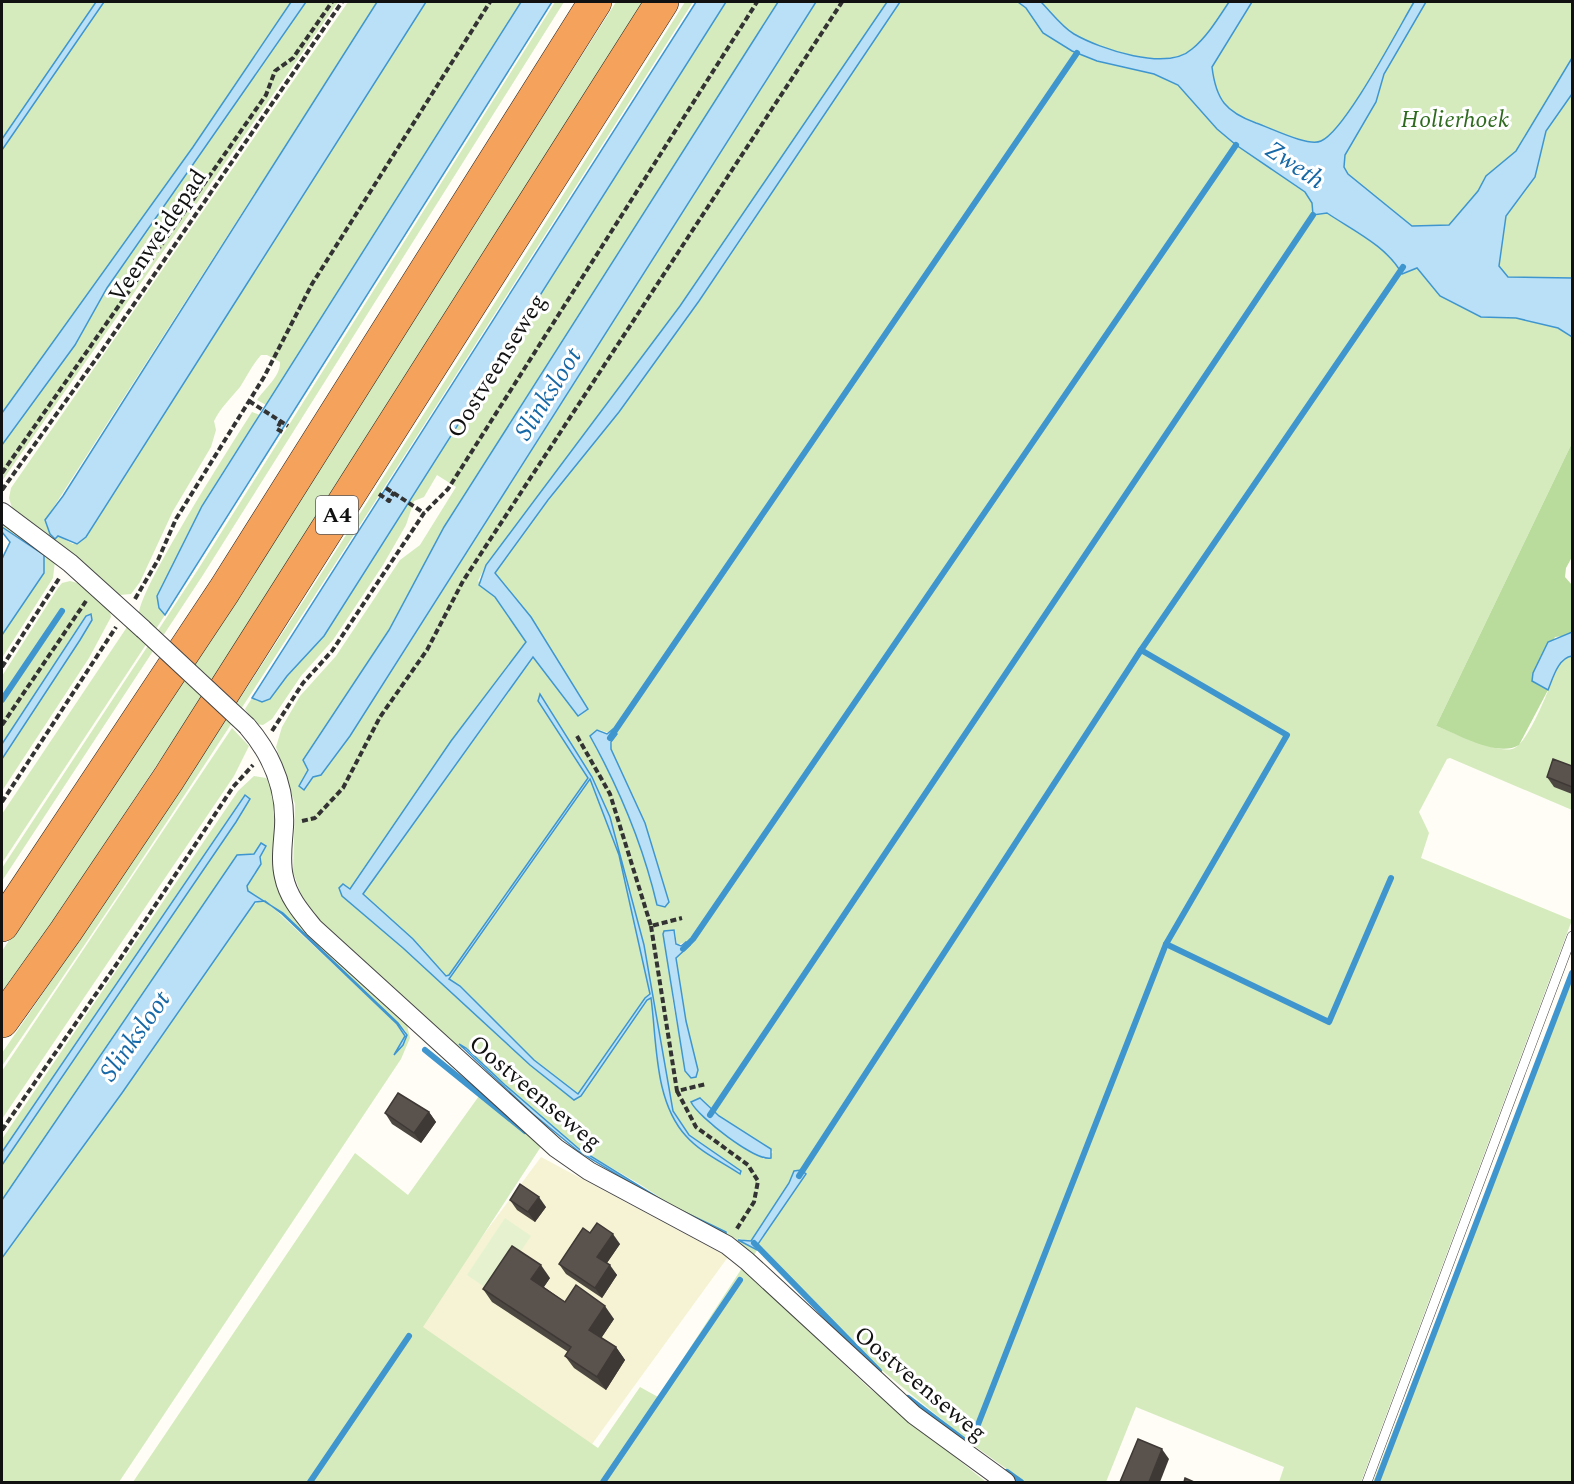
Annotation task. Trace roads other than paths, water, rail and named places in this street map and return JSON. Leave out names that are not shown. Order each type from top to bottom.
[{"type":"highway","name":"A4","points":[[2,925],[224,591],[595,2]]},
{"type":"highway","name":"A4","points":[[2,1021],[66,931],[188,749],[662,2]]},
{"type":"street","name":"Oostveenseweg","points":[[2,512],[70,562],[97,586],[247,726],[263,746],[276,772],[282,792],[284,824],[282,864],[287,887],[303,914],[329,942],[556,1148],[635,1198],[727,1245],[914,1415],[1006,1482]]},
{"type":"lane","points":[[1367,1482],[1572,936]]},
{"type":"water","points":[[96,2],[104,2],[2,150],[2,139]]},
{"type":"water","points":[[291,2],[306,2],[107,288],[75,345],[2,445],[2,413],[193,147]]},
{"type":"water","points":[[377,2],[426,2],[86,537],[77,544],[58,536],[55,539],[50,534],[45,520],[63,496]]},
{"type":"water","points":[[521,2],[552,2],[165,615],[159,608],[157,596],[202,506]]},
{"type":"water","points":[[696,2],[726,2],[324,636],[287,676],[270,699],[262,702],[252,698]]},
{"type":"water","name":"Slinksloot","points":[[778,2],[816,2],[350,736],[321,775],[313,777],[304,790],[299,786],[308,770],[303,760],[389,630],[444,527]]},
{"type":"water","points":[[887,2],[900,2],[699,301],[619,412],[548,500],[495,573],[531,617],[588,709],[578,716],[533,657],[363,894],[413,939],[446,976],[449,975],[588,778],[538,701],[540,694],[592,777],[610,817],[644,945],[673,1111],[689,1135],[741,1171],[740,1174],[698,1147],[676,1122],[662,1089],[651,998],[647,1000],[581,1096],[574,1100],[530,1065],[403,948],[342,896],[339,888],[343,884],[350,889],[451,741],[526,642],[495,597],[479,585],[486,565],[680,306]],"holes":[[[590,779],[619,855],[650,994],[578,1094],[534,1060],[460,986],[449,979]]]},
{"type":"water","name":"Zweth","points":[[1018,2],[1041,2],[1070,31],[1100,46],[1133,56],[1167,58],[1181,56],[1192,49],[1212,27],[1229,2],[1252,2],[1212,67],[1216,88],[1224,103],[1246,119],[1289,136],[1315,142],[1321,141],[1331,133],[1357,100],[1414,2],[1426,2],[1384,74],[1376,102],[1345,155],[1344,167],[1348,174],[1412,226],[1449,225],[1478,191],[1486,176],[1516,151],[1572,58],[1572,94],[1546,131],[1535,177],[1506,216],[1499,266],[1508,277],[1572,278],[1572,337],[1558,328],[1516,318],[1481,317],[1440,296],[1417,268],[1402,274],[1387,255],[1358,232],[1327,213],[1313,215],[1312,203],[1305,192],[1236,145],[1217,129],[1178,85],[1154,74],[1097,61],[1072,51],[1043,33],[1026,8]]},
{"type":"water","points":[[2,527],[44,555],[44,573],[2,635],[2,559],[10,542],[2,532]]},
{"type":"water","points":[[91,614],[92,620],[80,640],[2,759],[2,744],[86,616]]},
{"type":"water","points":[[1572,632],[1572,656],[1560,664],[1548,690],[1532,681],[1533,673],[1548,642]]},
{"type":"water","points":[[613,729],[617,734],[611,742],[611,749],[645,823],[669,902],[665,907],[657,905],[630,818],[590,736],[597,730],[607,734]]},
{"type":"water","points":[[245,795],[250,799],[236,822],[2,1165],[2,1152]]},
{"type":"water","name":"Slinksloot","points":[[261,843],[266,846],[260,857],[261,864],[247,886],[248,891],[264,901],[255,902],[122,1093],[2,1258],[2,1200],[237,855],[254,854]]},
{"type":"water","points":[[270,905],[283,913],[398,1023],[407,1035],[403,1045],[394,1055],[405,1036],[397,1024]]},
{"type":"water","points":[[674,930],[676,944],[681,946],[686,942],[690,945],[676,958],[686,1021],[698,1070],[696,1077],[691,1078],[685,1071],[663,934],[664,931]]},
{"type":"water","points":[[459,1044],[579,1149],[670,1205],[726,1234],[664,1203],[578,1151],[533,1114]]},
{"type":"water","points":[[700,1098],[719,1116],[771,1149],[771,1158],[753,1153],[741,1146],[704,1118],[691,1102]]},
{"type":"water","points":[[801,1170],[806,1174],[758,1244],[760,1248],[757,1250],[738,1240],[751,1241],[789,1183],[794,1171]]},
{"type":"waterway","points":[[610,738],[1077,53]]},
{"type":"waterway","points":[[683,949],[693,939],[1236,145]]},
{"type":"waterway","points":[[710,1115],[1313,215]]},
{"type":"waterway","points":[[799,1176],[1141,650],[1403,267]]},
{"type":"waterway","points":[[2,700],[62,611]]},
{"type":"waterway","points":[[1141,650],[1287,735],[1166,944],[1329,1022],[1391,878]]},
{"type":"waterway","points":[[970,1445],[1166,944]]},
{"type":"waterway","points":[[1377,1482],[1572,973]]},
{"type":"waterway","points":[[425,1050],[525,1131]]},
{"type":"waterway","points":[[754,1243],[879,1371]]},
{"type":"waterway","points":[[603,1482],[740,1280]]},
{"type":"waterway","points":[[310,1482],[409,1336]]},
{"type":"waterway","points":[[908,1398],[970,1445]]},
{"type":"waterway","points":[[1007,1472],[1021,1482]]},
{"type":"park label","name":"Holierhoek","points":[[1455,120]]}]
